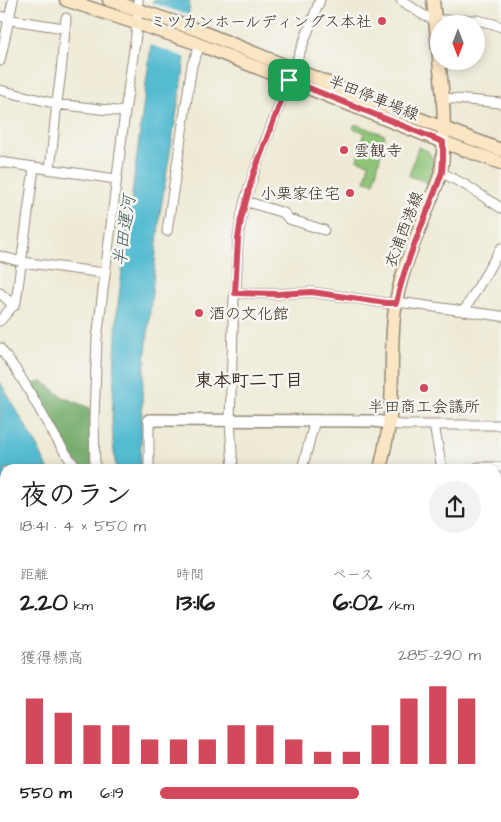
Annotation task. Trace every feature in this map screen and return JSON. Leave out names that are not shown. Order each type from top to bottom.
[{"type":"main road","name":"半田停車場線","points":[[66,0],[137,23],[151,21]]},
{"type":"main road","name":"半田停車場線","points":[[109,0],[138,5],[151,21],[196,39],[291,74],[360,96],[501,150]]},
{"type":"main road","name":"衣浦西港線","points":[[433,0],[434,15]]},
{"type":"main road","name":"衣浦西港線","points":[[381,464],[391,405],[394,325],[400,283],[442,172],[444,98],[440,70]]},
{"type":"main road","name":"半田停車場線","points":[[291,74],[443,142],[501,163]]},
{"type":"street","points":[[0,61],[13,0]]},
{"type":"street","points":[[233,464],[230,420],[232,341],[238,239],[241,219],[253,175],[320,0]]},
{"type":"street","points":[[401,0],[430,18]]},
{"type":"street","points":[[95,464],[94,418],[97,339],[116,179],[136,35],[138,5]]},
{"type":"street","points":[[0,16],[64,28]]},
{"type":"street","points":[[50,170],[62,72],[66,18]]},
{"type":"street","points":[[485,22],[501,27]]},
{"type":"street","points":[[167,231],[196,39]]},
{"type":"street","points":[[0,90],[57,104],[125,112]]},
{"type":"street","points":[[444,98],[501,103]]},
{"type":"street","points":[[0,162],[116,179]]},
{"type":"street","points":[[0,322],[16,302],[34,168]]},
{"type":"street","points":[[442,172],[501,208]]},
{"type":"street","points":[[245,201],[284,213],[289,219],[324,230]]},
{"type":"street","points":[[464,310],[501,248]]},
{"type":"street","points":[[0,256],[22,262],[104,273]]},
{"type":"street","points":[[0,292],[14,306]]},
{"type":"street","points":[[235,293],[277,294],[312,292],[386,303],[464,310],[501,316]]},
{"type":"street","points":[[0,348],[17,371],[50,431],[73,464]]},
{"type":"street","points":[[149,464],[149,420],[315,420],[374,421],[400,425],[501,425]]},
{"type":"street","points":[[303,464],[315,420]]},
{"type":"street","points":[[434,425],[441,464]]},
{"type":"green space","points":[[355,124],[385,135],[374,183],[365,181],[369,163],[357,160],[364,132],[353,128]]},
{"type":"green space","points":[[418,147],[428,151],[434,161],[429,183],[409,176]]},
{"type":"green space","points":[[43,381],[63,397],[90,408],[92,464],[78,464],[73,458],[28,386]]},
{"type":"water","points":[[153,0],[190,0],[183,74],[160,213],[143,382],[140,464],[115,464],[112,420],[117,312],[151,45]]},
{"type":"water","points":[[0,382],[46,464],[0,464]]},
{"type":"pier","points":[[150,2],[191,16],[187,58],[148,44]]},
{"type":"place","name":"ミツカンホールディングス本社","points":[[382,21]]},
{"type":"place","name":"雲観寺","points":[[344,150]]},
{"type":"place","name":"小栗家住宅","points":[[350,193]]},
{"type":"place","name":"酒の文化館","points":[[199,313]]},
{"type":"place","name":"半田商工会議所","points":[[424,388]]},
{"type":"district","name":"東本町二丁目","points":[[249,380]]},
{"type":"route","points":[[289,80],[443,142],[442,172],[400,283],[396,303],[312,292],[277,294],[235,293],[238,239],[245,201],[289,80]]},
{"type":"water label","name":"半田運河","points":[[124,231]]}]
